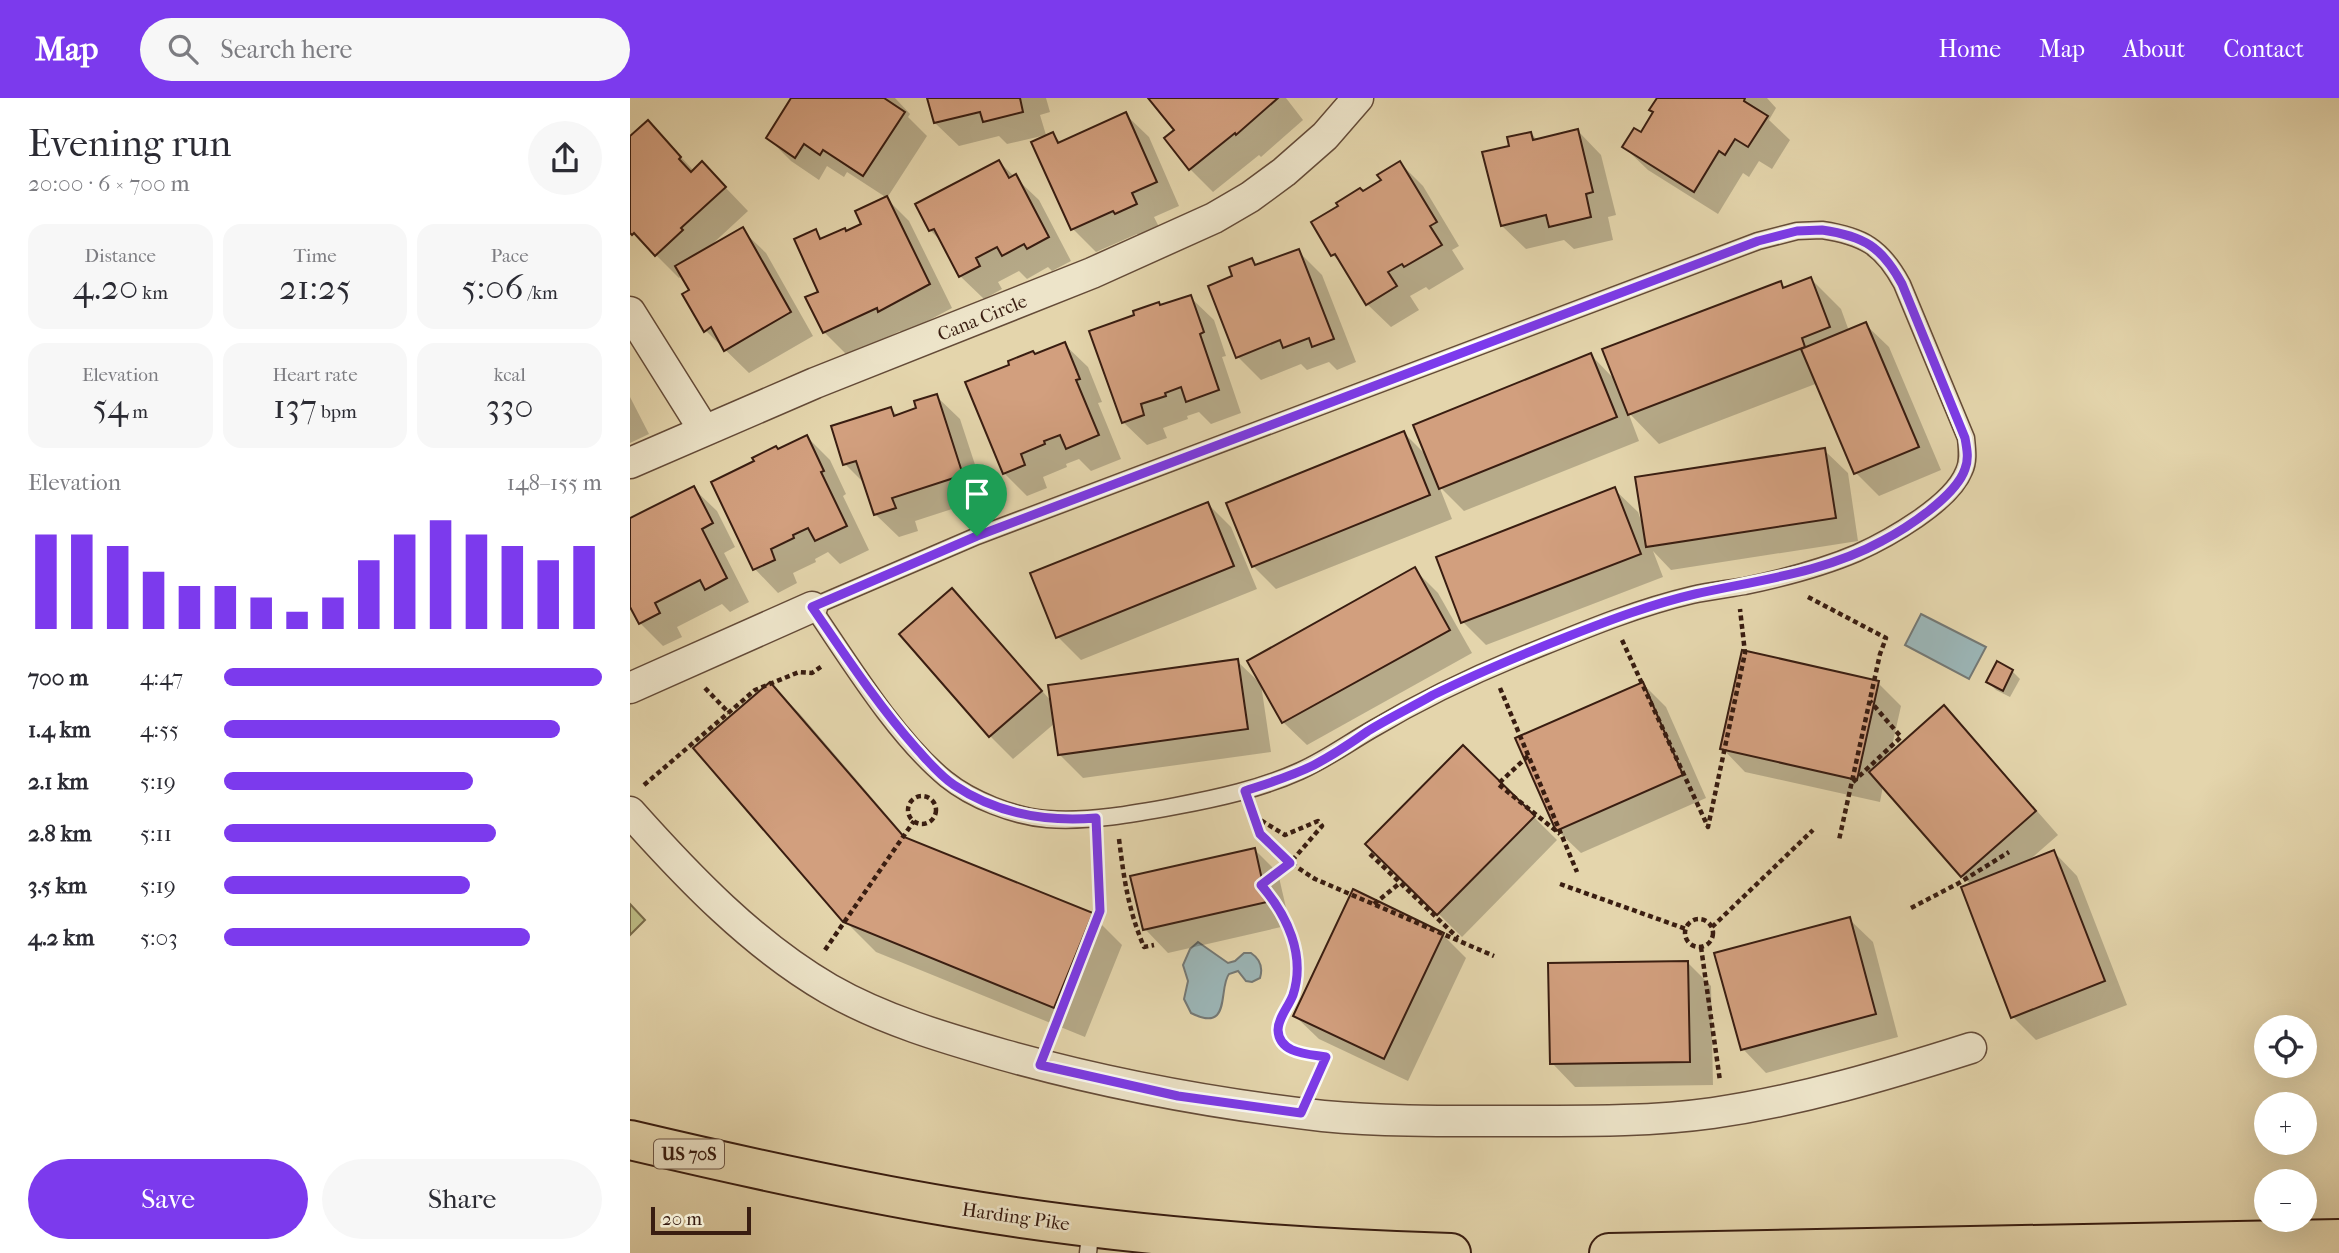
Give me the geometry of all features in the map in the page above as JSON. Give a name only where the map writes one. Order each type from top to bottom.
[{"type":"main road","name":"Harding Pike","points":[[630,1140],[852,1189],[952,1207],[1089,1240],[1265,1244],[1451,1253]]},
{"type":"main road","points":[[1609,1253],[2339,1239]]},
{"type":"street","name":"Cana Circle","points":[[630,463],[815,383],[1093,273],[1214,218],[1250,197],[1284,172],[1325,136],[1357,98]]},
{"type":"street","points":[[630,312],[704,430]]},
{"type":"street","points":[[630,688],[812,607]]},
{"type":"street","points":[[635,801],[727,911],[807,976],[832,991],[925,1031],[1040,1065],[1178,1096],[1301,1113],[1431,1121],[1650,1119],[1724,1111],[1835,1090],[1972,1048]]},
{"type":"lane","points":[[1822,230],[1850,234],[1881,254],[1893,267],[1902,284],[1958,415],[1968,453],[1966,469],[1947,495],[1882,541],[1806,571],[1737,587],[1673,600],[1613,620],[1492,668],[1434,695],[1317,763],[1245,791],[1226,797],[1116,817],[1096,818],[1045,819],[1020,814],[986,802],[955,786],[934,767],[874,697],[812,607],[977,536],[1758,241],[1797,231],[1822,230]]},
{"type":"path","points":[[1773,579],[1886,638],[1880,654],[1839,840]]},
{"type":"path","points":[[1613,620],[1708,827],[1745,653],[1737,587]]},
{"type":"path","points":[[635,801],[755,690],[799,672],[812,673],[842,651]]},
{"type":"path","points":[[1492,668],[1577,872]]},
{"type":"path","points":[[1852,784],[1902,737],[1870,700]]},
{"type":"path","points":[[1528,756],[1498,784],[1562,836]]},
{"type":"path","points":[[1245,791],[1260,834],[1290,863],[1315,879],[1494,956]]},
{"type":"path","points":[[919,796],[931,800],[935,807],[933,818],[923,824],[914,821],[908,810],[912,801],[919,796]]},
{"type":"path","points":[[1254,816],[1284,835],[1318,821],[1322,826],[1290,863],[1261,885],[1282,914],[1297,957],[1293,995],[1280,1021],[1279,1035],[1283,1043],[1295,1052],[1326,1057],[1301,1113]]},
{"type":"path","points":[[1116,817],[1126,897],[1144,947],[1154,945]]},
{"type":"path","points":[[1040,1065],[1100,911],[1096,818]]},
{"type":"path","points":[[807,976],[914,821]]},
{"type":"path","points":[[1712,928],[1813,830]]},
{"type":"path","points":[[1911,908],[1959,883],[2009,852]]},
{"type":"path","points":[[1370,855],[1462,942]]},
{"type":"path","points":[[1374,904],[1400,883]]},
{"type":"path","points":[[1560,884],[1686,929]]},
{"type":"path","points":[[1696,919],[1704,920],[1712,928],[1712,939],[1701,947],[1691,945],[1685,935],[1689,924],[1696,919]]},
{"type":"path","points":[[1701,947],[1724,1111]]},
{"type":"shaded area","points":[[630,904],[645,920],[630,935]]},
{"type":"water","points":[[1921,614],[1986,647],[1969,679],[1905,645]]},
{"type":"water","points":[[1198,942],[1228,963],[1244,953],[1251,953],[1261,967],[1260,978],[1252,982],[1246,981],[1238,971],[1229,974],[1221,1007],[1213,1018],[1191,1013],[1184,999],[1188,981],[1183,965],[1190,949]]},
{"type":"building","points":[[791,98],[884,98],[905,112],[863,176],[823,150],[820,155],[804,144],[795,158],[766,138]]},
{"type":"building","points":[[927,98],[1020,98],[1023,112],[983,122],[980,112],[934,123]]},
{"type":"building","points":[[1148,98],[1278,98],[1236,135],[1235,133],[1189,170],[1164,138],[1174,130]]},
{"type":"building","points":[[1657,98],[1745,98],[1744,101],[1768,116],[1748,147],[1735,139],[1725,155],[1719,151],[1694,192],[1622,147],[1634,128],[1641,132],[1653,112],[1649,110]]},
{"type":"building","points":[[1126,112],[1157,182],[1132,193],[1137,204],[1115,214],[1113,211],[1071,230],[1031,142],[1053,132],[1058,143]]},
{"type":"building","points":[[648,120],[691,172],[702,161],[726,187],[655,256],[634,233],[630,233],[630,136]]},
{"type":"building","points":[[1578,129],[1593,192],[1586,194],[1591,217],[1549,227],[1546,215],[1501,226],[1482,152],[1509,146],[1507,137],[1531,132],[1533,140]]},
{"type":"building","points":[[999,160],[1009,178],[1016,174],[1049,237],[1027,249],[1024,244],[1002,256],[997,247],[976,258],[980,266],[959,277],[934,229],[929,231],[915,204]]},
{"type":"building","points":[[1400,161],[1437,222],[1430,226],[1442,245],[1404,267],[1402,264],[1388,272],[1397,286],[1366,305],[1335,254],[1331,256],[1311,222],[1338,206],[1336,203],[1360,188],[1363,191],[1381,180],[1377,175]]},
{"type":"building","points":[[887,196],[930,284],[878,312],[877,308],[823,333],[805,297],[818,292],[794,239],[816,229],[820,239],[845,228],[846,231],[861,224],[855,211]]},
{"type":"building","points":[[743,227],[791,312],[724,351],[711,327],[704,332],[682,294],[689,290],[675,266]]},
{"type":"building","points":[[1299,249],[1334,339],[1312,347],[1309,338],[1283,348],[1280,340],[1236,358],[1208,286],[1232,276],[1229,267],[1252,258],[1255,265]]},
{"type":"building","points":[[1811,277],[1830,327],[1802,338],[1805,347],[1628,415],[1602,349],[1781,281],[1783,288]]},
{"type":"building","points":[[1191,295],[1204,332],[1200,334],[1219,390],[1186,402],[1181,387],[1165,393],[1166,396],[1141,404],[1144,415],[1122,423],[1089,331],[1134,315],[1133,311]]},
{"type":"building","points":[[1866,322],[1919,447],[1854,474],[1801,349]]},
{"type":"building","points":[[1065,342],[1080,379],[1076,380],[1099,435],[1066,449],[1060,435],[1044,441],[1045,444],[1021,454],[1025,465],[1003,474],[965,382],[1009,365],[1008,361],[1033,351],[1035,354]]},
{"type":"building","points":[[1591,353],[1617,417],[1439,489],[1413,425]]},
{"type":"building","points":[[937,394],[963,475],[892,498],[896,508],[874,515],[856,461],[843,465],[831,426],[891,407],[894,416],[916,408],[914,401]]},
{"type":"building","points":[[1404,431],[1430,495],[1252,567],[1226,503]]},
{"type":"building","points":[[807,435],[847,526],[815,541],[808,528],[793,535],[794,538],[771,549],[775,560],[753,570],[711,482],[754,461],[752,458],[776,446],[778,449]]},
{"type":"building","points":[[1825,448],[1836,518],[1646,547],[1635,477]]},
{"type":"building","points":[[694,486],[713,523],[702,529],[727,578],[705,590],[700,580],[655,603],[660,613],[639,624],[630,607],[630,518]]},
{"type":"building","points":[[1615,487],[1641,554],[1461,623],[1436,557]]},
{"type":"building","points":[[1208,502],[1234,566],[1056,638],[1030,573]]},
{"type":"building","points":[[1415,567],[1450,630],[1282,723],[1247,661]]},
{"type":"building","points":[[952,588],[1042,691],[989,737],[899,634]]},
{"type":"building","points":[[1742,650],[1879,681],[1857,780],[1720,749]]},
{"type":"building","points":[[1238,659],[1248,729],[1058,755],[1048,685]]},
{"type":"building","points":[[1997,661],[2013,670],[2003,691],[1986,682]]},
{"type":"building","points":[[770,682],[904,837],[1093,913],[1054,1008],[843,922],[693,748]]},
{"type":"building","points":[[1643,682],[1683,775],[1556,831],[1515,738]]},
{"type":"building","points":[[1944,705],[2036,811],[1961,877],[1869,772]]},
{"type":"building","points":[[1463,745],[1535,816],[1437,915],[1365,844]]},
{"type":"building","points":[[1255,848],[1267,902],[1143,930],[1130,876]]},
{"type":"building","points":[[2054,850],[2105,981],[2011,1018],[1961,887]]},
{"type":"building","points":[[1353,889],[1444,933],[1384,1059],[1293,1016]]},
{"type":"building","points":[[1850,917],[1876,1014],[1741,1050],[1714,953]]},
{"type":"building","points":[[1688,961],[1690,1062],[1550,1064],[1548,963]]},
{"type":"route","points":[[1822,230],[1850,234],[1881,254],[1893,267],[1958,415],[1968,453],[1966,469],[1947,495],[1910,524],[1882,541],[1806,571],[1651,606],[1568,637],[1434,695],[1295,774],[1245,791],[1260,834],[1290,863],[1261,885],[1282,914],[1297,957],[1293,995],[1280,1021],[1279,1035],[1283,1043],[1295,1052],[1326,1057],[1301,1113],[1178,1096],[1040,1065],[1100,911],[1096,818],[1045,819],[1020,814],[986,802],[955,786],[934,767],[874,697],[812,607],[977,536],[1758,241],[1797,231],[1822,230]]}]
